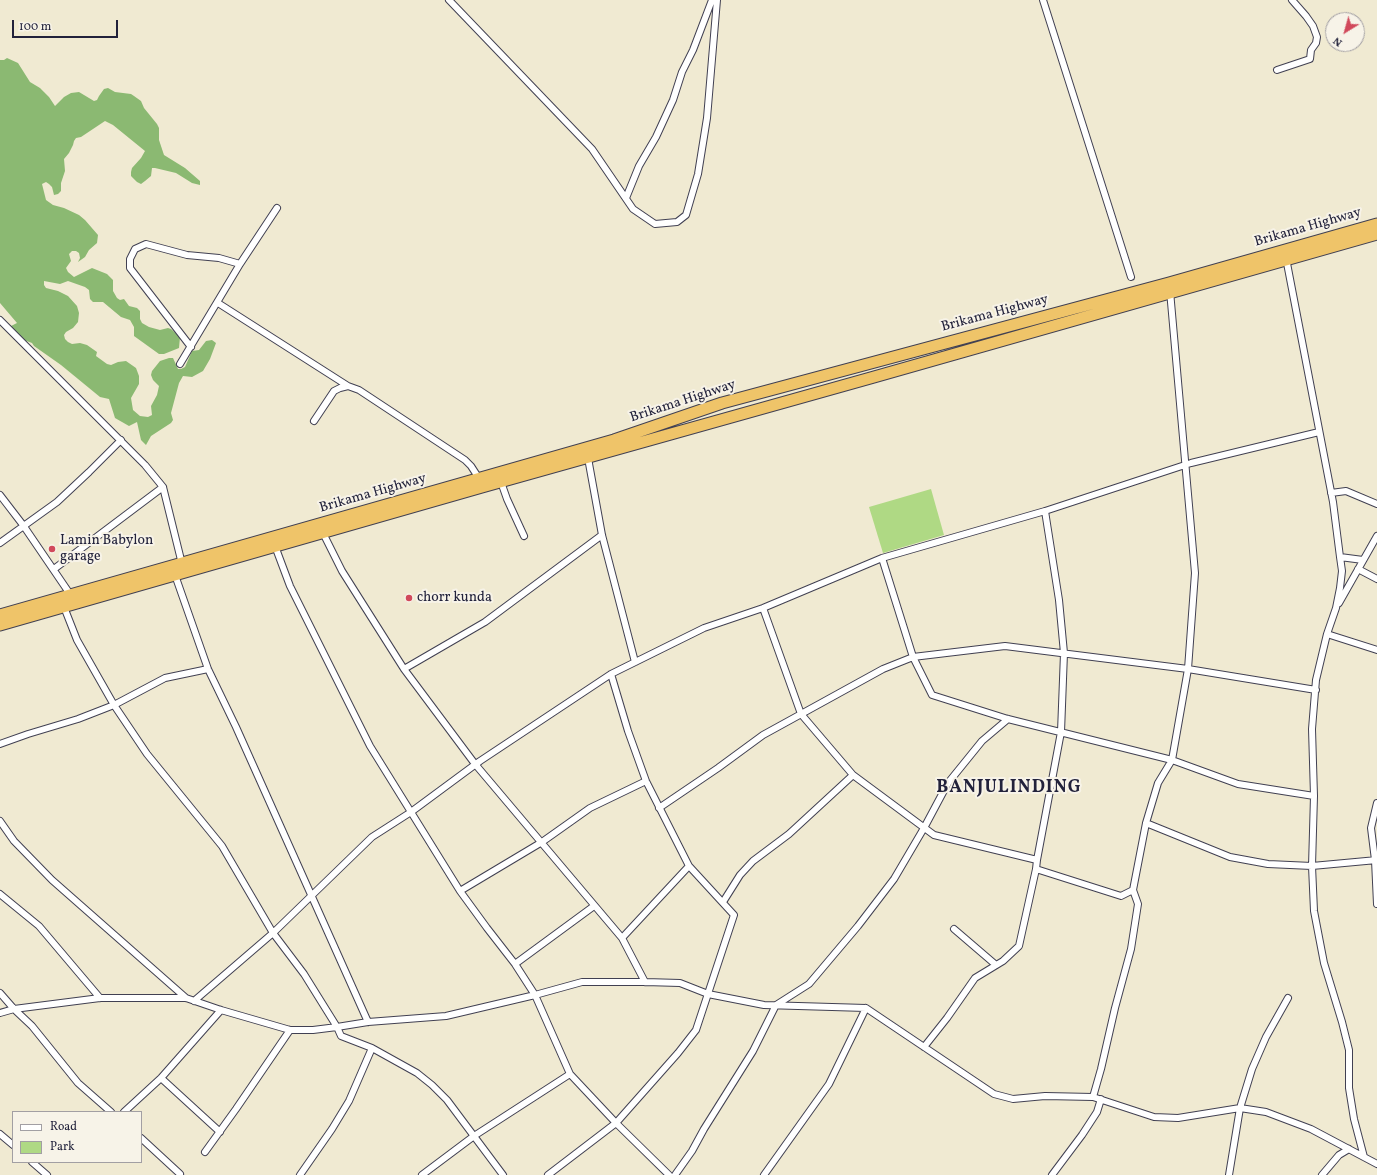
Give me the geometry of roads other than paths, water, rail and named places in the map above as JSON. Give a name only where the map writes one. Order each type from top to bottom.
[{"type":"highway","name":"Brikama Highway","points":[[0,615],[73,599],[182,564],[481,483],[501,482],[588,458],[1285,255],[1377,224]]},
{"type":"highway","name":"Brikama Highway","points":[[1285,255],[1377,234]]},
{"type":"highway","name":"Brikama Highway","points":[[102,590],[175,575],[323,533],[614,440],[722,403],[1169,288]]},
{"type":"highway","name":"Brikama Highway","points":[[0,625],[64,607],[73,599]]},
{"type":"street","points":[[449,0],[592,149],[632,209],[656,224],[677,222],[686,215],[698,174],[707,118],[717,0]]},
{"type":"street","points":[[626,198],[639,166],[656,137],[673,100],[682,72],[712,0]]},
{"type":"street","points":[[1043,0],[1131,278]]},
{"type":"street","points":[[1277,70],[1310,59],[1310,50],[1316,43],[1313,26],[1292,0]]},
{"type":"street","points":[[180,364],[218,303],[240,264],[277,208]]},
{"type":"street","points":[[191,347],[130,268],[130,259],[135,249],[146,244],[187,255],[219,258],[240,264]]},
{"type":"street","points":[[1285,255],[1331,492],[1342,571],[1336,608],[1327,634],[1316,680],[1312,729],[1314,796],[1312,866],[1314,910],[1324,963],[1349,1050],[1349,1088],[1354,1119],[1364,1157]]},
{"type":"street","points":[[1093,1097],[1131,949],[1138,904],[1133,890],[1146,823],[1158,783],[1172,760],[1188,669],[1195,573],[1169,288]]},
{"type":"street","points":[[218,303],[348,386],[359,390],[465,460],[471,466],[481,483]]},
{"type":"street","points":[[0,320],[146,465],[163,487],[182,564]]},
{"type":"street","points":[[314,421],[334,391],[348,386]]},
{"type":"street","points":[[194,1001],[273,933],[372,838],[411,812],[475,764],[610,674],[704,628],[764,608],[882,558],[1045,511],[1186,465],[1319,432]]},
{"type":"street","points":[[0,543],[57,502],[121,440]]},
{"type":"street","points":[[588,458],[602,535],[635,662]]},
{"type":"street","points":[[501,482],[524,536]]},
{"type":"street","points":[[54,569],[163,487]]},
{"type":"street","points":[[1331,492],[1346,491],[1377,504]]},
{"type":"street","points":[[0,495],[54,569],[73,599]]},
{"type":"street","points":[[924,1047],[947,1018],[975,978],[1003,961],[1019,946],[1036,870],[1061,732],[1064,654],[1059,600],[1045,511]]},
{"type":"street","points":[[323,533],[342,571],[404,669],[475,764],[622,938],[645,982]]},
{"type":"street","points":[[404,669],[484,622],[602,535]]},
{"type":"street","points":[[1336,608],[1377,536]]},
{"type":"street","points":[[275,546],[290,586],[370,746],[460,891],[515,964],[535,995],[570,1074],[616,1124],[669,1175]]},
{"type":"street","points":[[1340,557],[1363,560]]},
{"type":"street","points":[[882,558],[913,658],[932,695],[1008,720],[1172,760],[1238,784],[1314,796]]},
{"type":"street","points":[[1358,569],[1377,579]]},
{"type":"street","points":[[175,575],[208,669],[236,727],[368,1022]]},
{"type":"street","points":[[64,607],[77,640],[114,705],[147,754],[222,846],[273,933],[304,974],[341,1036],[372,1048],[418,1073],[432,1085],[447,1100],[503,1175]]},
{"type":"street","points":[[764,608],[801,714],[853,775],[934,835],[1037,860]]},
{"type":"street","points":[[1327,634],[1377,650]]},
{"type":"street","points":[[659,808],[718,768],[762,735],[883,669],[913,658],[1005,646],[1188,669],[1316,690]]},
{"type":"street","points":[[0,744],[78,719],[114,705],[164,678],[208,669]]},
{"type":"street","points":[[548,1175],[616,1124],[696,1030],[734,915],[689,866],[659,808],[646,780],[628,731],[610,674]]},
{"type":"street","points":[[675,1175],[692,1151],[704,1129],[753,1051],[776,1005],[809,984],[858,926],[894,878],[924,828],[948,783],[982,741],[1008,720]]},
{"type":"street","points":[[723,902],[740,875],[753,861],[789,834],[853,775]]},
{"type":"street","points":[[460,891],[542,842],[590,808],[646,780]]},
{"type":"street","points":[[1377,802],[1371,828],[1376,860],[1377,904]]},
{"type":"street","points":[[0,821],[14,840],[52,880],[186,998]]},
{"type":"street","points":[[1146,823],[1230,858],[1268,864],[1312,866],[1376,860]]},
{"type":"street","points":[[622,938],[689,866]]},
{"type":"street","points":[[1036,870],[1121,896],[1133,890]]},
{"type":"street","points":[[0,894],[38,926],[100,998]]},
{"type":"street","points":[[515,964],[594,906]]},
{"type":"street","points":[[954,928],[996,965]]},
{"type":"street","points":[[0,1013],[14,1009],[100,998],[186,998],[290,1030],[313,1030],[368,1022],[446,1016],[535,995],[582,982],[680,983],[708,994],[764,1005],[866,1008],[994,1094],[1000,1096],[1013,1099],[1045,1096],[1093,1097],[1154,1117],[1166,1118],[1178,1118],[1240,1108],[1266,1112],[1311,1129],[1377,1164]]},
{"type":"street","points":[[0,993],[32,1026],[78,1083],[110,1111]]},
{"type":"street","points":[[1229,1175],[1240,1108],[1252,1069],[1266,1037],[1288,998]]},
{"type":"street","points":[[764,1175],[830,1084],[866,1008]]},
{"type":"street","points":[[125,1111],[161,1078],[221,1010]]},
{"type":"street","points":[[205,1152],[290,1030]]},
{"type":"street","points":[[300,1175],[332,1129],[348,1101],[372,1048]]},
{"type":"street","points":[[422,1175],[474,1136],[570,1074]]},
{"type":"street","points":[[161,1078],[220,1132]]},
{"type":"street","points":[[1052,1175],[1097,1112],[1101,1099]]},
{"type":"street","points":[[0,1134],[12,1144]]},
{"type":"street","points":[[142,1139],[180,1175]]},
{"type":"street","points":[[1322,1175],[1339,1155],[1349,1149]]},
{"type":"street","points":[[33,1163],[47,1175]]},
{"type":"place","name":"Lamin Babylon garage","points":[[52,549]]},
{"type":"place","name":"chorr kunda","points":[[409,598]]},
{"type":"district","name":"BANJULINDING","points":[[1009,789]]}]
